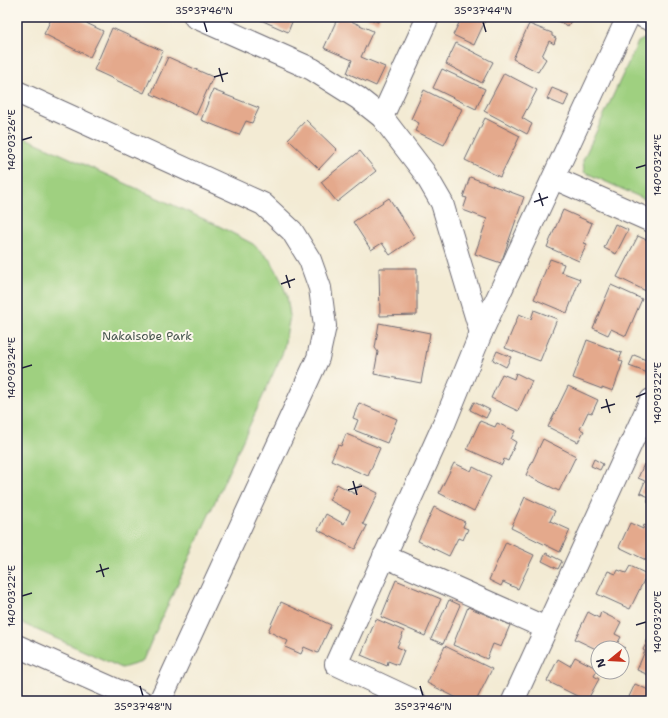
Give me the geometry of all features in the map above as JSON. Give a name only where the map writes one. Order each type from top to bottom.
[{"type":"street","points":[[195,17],[228,24],[312,69],[358,98],[382,116],[424,172],[442,203],[481,333]]},
{"type":"street","points":[[382,116],[428,17]]},
{"type":"street","points":[[415,701],[336,664],[444,424],[481,333],[628,17]]},
{"type":"street","points":[[644,17],[651,20]]},
{"type":"street","points":[[17,92],[263,204],[292,231],[310,260],[320,288],[325,326],[318,358],[160,701]]},
{"type":"street","points":[[554,178],[651,221]]},
{"type":"street","points":[[513,701],[651,400]]},
{"type":"street","points":[[384,556],[546,628]]},
{"type":"street","points":[[17,646],[141,701]]},
{"type":"green space","points":[[650,36],[651,202],[584,172],[583,160],[638,42]]},
{"type":"green space","name":"Nakaisobe Park","points":[[17,134],[217,225],[253,244],[271,261],[280,277],[287,296],[290,316],[283,352],[142,662],[122,668],[17,621]]},
{"type":"building","points":[[52,17],[78,17],[78,19],[103,31],[90,57],[44,34]]},
{"type":"building","points":[[254,17],[294,17],[288,32]]},
{"type":"building","points":[[338,17],[342,17],[373,31],[361,57],[385,67],[376,86],[347,73],[352,60],[324,48]]},
{"type":"building","points":[[365,17],[380,17],[378,22]]},
{"type":"building","points":[[462,17],[487,17],[474,45],[453,35]]},
{"type":"building","points":[[549,17],[573,17],[568,26]]},
{"type":"building","points":[[529,24],[552,33],[552,36],[556,38],[554,44],[549,41],[542,56],[546,59],[538,72],[513,59]]},
{"type":"building","points":[[112,28],[163,51],[144,93],[94,70]]},
{"type":"building","points":[[456,43],[493,62],[482,83],[446,64]]},
{"type":"building","points":[[168,57],[213,77],[196,115],[151,94]]},
{"type":"building","points":[[442,69],[485,89],[476,109],[433,88]]},
{"type":"building","points":[[504,73],[537,90],[522,118],[532,124],[527,134],[484,111]]},
{"type":"building","points":[[552,88],[569,95],[564,106],[547,99]]},
{"type":"building","points":[[213,90],[259,108],[252,123],[246,121],[239,135],[201,120]]},
{"type":"building","points":[[424,90],[462,109],[444,145],[415,131],[419,123],[411,119]]},
{"type":"building","points":[[485,118],[520,136],[500,177],[465,160]]},
{"type":"building","points":[[306,120],[337,150],[319,169],[288,139]]},
{"type":"building","points":[[360,151],[376,171],[337,202],[321,182]]},
{"type":"building","points":[[470,177],[524,197],[501,263],[475,254],[487,219],[463,210],[467,198],[463,197]]},
{"type":"building","points":[[389,198],[415,238],[390,255],[382,243],[371,250],[353,222]]},
{"type":"building","points":[[563,210],[592,223],[584,243],[587,244],[579,261],[547,247]]},
{"type":"building","points":[[615,224],[628,230],[616,254],[604,248]]},
{"type":"building","points":[[638,236],[651,242],[651,281],[646,291],[617,277]]},
{"type":"building","points":[[550,259],[564,264],[561,272],[580,279],[567,313],[534,299]]},
{"type":"building","points":[[379,268],[417,268],[417,315],[380,316]]},
{"type":"building","points":[[611,285],[642,299],[626,336],[611,329],[608,335],[593,328]]},
{"type":"building","points":[[534,310],[557,319],[540,361],[505,348],[519,314],[531,319]]},
{"type":"building","points":[[379,323],[430,333],[421,383],[374,374],[378,352],[375,348]]},
{"type":"building","points":[[587,340],[622,353],[619,360],[623,362],[613,391],[602,387],[602,389],[573,378]]},
{"type":"building","points":[[497,351],[511,357],[506,367],[493,360]]},
{"type":"building","points":[[634,355],[651,362],[648,373],[629,366]]},
{"type":"building","points":[[516,373],[532,381],[518,411],[491,398],[502,374],[514,379]]},
{"type":"building","points":[[568,386],[598,400],[592,413],[588,412],[580,429],[584,431],[578,442],[548,427]]},
{"type":"building","points":[[474,402],[490,410],[486,418],[470,410]]},
{"type":"building","points":[[359,403],[397,419],[387,443],[354,430],[358,420],[353,418]]},
{"type":"building","points":[[480,421],[495,427],[497,423],[515,431],[511,439],[516,442],[508,461],[504,459],[502,465],[467,449]]},
{"type":"building","points":[[346,434],[380,448],[368,476],[331,460],[338,445],[341,446]]},
{"type":"building","points":[[543,439],[576,456],[559,491],[526,475]]},
{"type":"building","points":[[594,459],[603,464],[600,470],[591,466]]},
{"type":"building","points":[[454,463],[471,471],[473,467],[491,476],[474,511],[439,493]]},
{"type":"building","points":[[644,464],[651,467],[651,504],[647,502],[649,497],[640,493],[645,481],[638,478]]},
{"type":"building","points":[[337,484],[355,494],[360,484],[378,493],[363,524],[367,526],[355,549],[318,530],[326,514],[344,524],[350,511],[329,500]]},
{"type":"building","points":[[525,497],[555,511],[550,521],[570,530],[560,552],[511,528]]},
{"type":"building","points":[[434,507],[465,522],[463,527],[468,529],[463,540],[458,538],[449,556],[418,541]]},
{"type":"building","points":[[630,523],[643,529],[644,525],[651,528],[650,562],[619,547]]},
{"type":"building","points":[[506,542],[534,555],[518,589],[503,582],[501,586],[489,580]]},
{"type":"building","points":[[546,553],[562,561],[558,569],[542,561]]},
{"type":"building","points":[[630,566],[647,574],[630,609],[597,594],[608,571],[616,574],[618,570],[626,573]]},
{"type":"building","points":[[396,580],[441,599],[425,636],[381,617]]},
{"type":"building","points":[[449,600],[460,605],[443,644],[431,639]]},
{"type":"building","points":[[281,602],[331,625],[318,653],[304,647],[301,654],[285,647],[288,641],[268,631]]},
{"type":"building","points":[[468,607],[510,625],[501,647],[493,644],[487,659],[453,645]]},
{"type":"building","points":[[588,612],[599,618],[601,612],[621,622],[615,634],[621,637],[619,640],[590,640],[590,646],[575,639]]},
{"type":"building","points":[[376,619],[404,631],[397,647],[404,650],[398,665],[388,661],[387,666],[361,655]]},
{"type":"building","points":[[651,634],[651,676],[637,670]]},
{"type":"building","points":[[445,646],[492,669],[476,701],[463,701],[427,683]]},
{"type":"building","points":[[575,657],[590,665],[590,680],[598,680],[587,701],[547,681],[558,659],[570,666]]},
{"type":"building","points":[[635,684],[651,691],[651,701],[627,701]]}]
